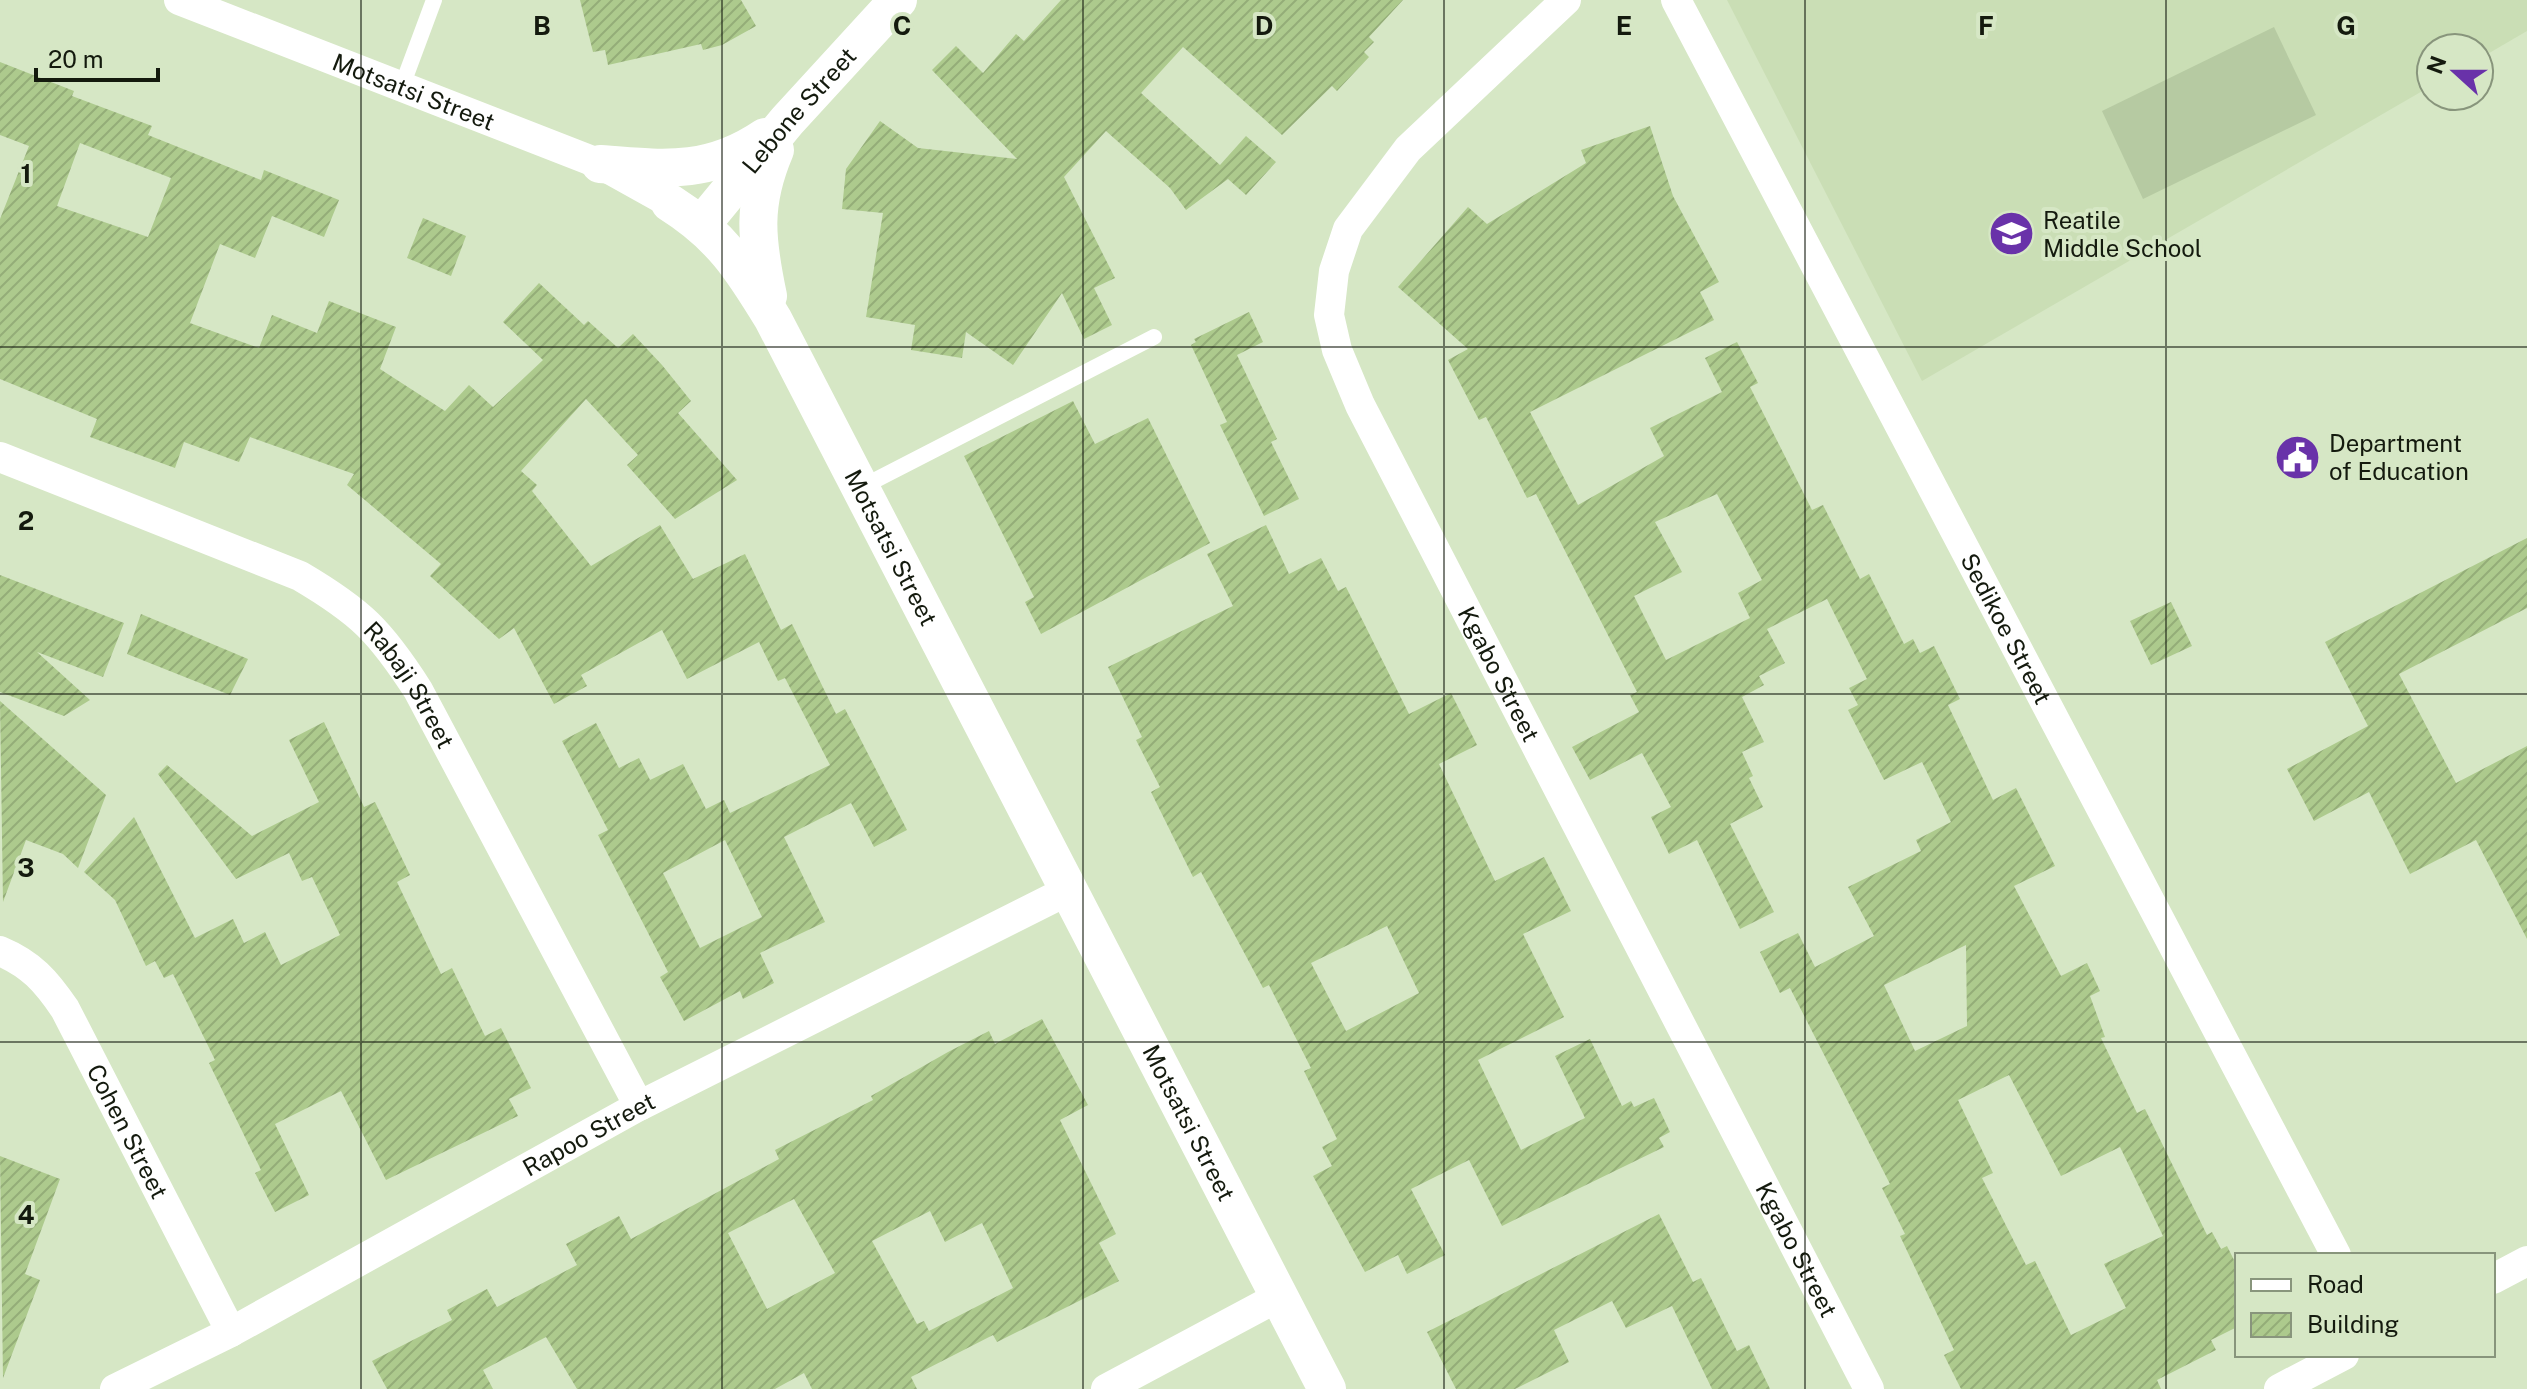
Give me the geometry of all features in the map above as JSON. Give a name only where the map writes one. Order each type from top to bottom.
[{"type":"street","name":"Motsatsi Street","points":[[179,0],[600,164],[703,223],[726,247],[773,319],[1327,1389]]},
{"type":"street","name":"Lebone Street","points":[[703,223],[787,121],[898,0]]},
{"type":"street","name":"Kgabo Street","points":[[1566,0],[1399,160],[1348,229],[1334,271],[1329,315],[1337,350],[1360,405],[1869,1389]]},
{"type":"street","name":"Sedikoe Street","points":[[1676,0],[2335,1253]]},
{"type":"street","points":[[600,164],[704,167],[742,152],[787,121]]},
{"type":"street","points":[[773,319],[756,218],[763,179],[787,121]]},
{"type":"street","name":"Rabaji Street","points":[[0,457],[300,576],[345,603],[385,638],[418,690],[639,1106]]},
{"type":"street","name":"Rapoo Street","points":[[115,1389],[231,1332],[639,1106],[1069,890]]},
{"type":"street","name":"Cohen Street","points":[[0,951],[26,962],[46,981],[65,1009],[231,1332]]},
{"type":"street","points":[[2495,1278],[2527,1261]]},
{"type":"street","points":[[1106,1389],[1280,1296]]},
{"type":"street","points":[[2279,1389],[2340,1357]]},
{"type":"lane","points":[[402,86],[434,0]]},
{"type":"lane","points":[[859,488],[1154,337]]},
{"type":"shaded area","name":"Reatile Middle School","points":[[1727,0],[2527,0],[2527,31],[2495,50],[2495,32],[2415,32],[2415,95],[1922,381]]},
{"type":"shaded area","points":[[2274,27],[2316,115],[2143,199],[2102,111]]},
{"type":"building","points":[[580,0],[741,0],[756,26],[722,45],[703,50],[701,44],[608,65],[605,50],[593,52]]},
{"type":"building","points":[[1061,0],[1403,0],[1369,37],[1374,42],[1364,52],[1369,57],[1337,91],[1332,86],[1282,135],[1183,47],[1141,93],[1220,165],[1246,136],[1276,162],[1246,195],[1228,179],[1186,210],[1170,188],[1106,131],[1064,177],[1115,278],[1094,288],[1112,325],[1084,339],[1062,293],[1013,365],[966,332],[962,358],[911,350],[915,325],[866,317],[883,213],[842,209],[846,169],[880,121],[918,148],[1017,159],[932,70],[956,46],[983,73],[1016,34],[1024,41]]},
{"type":"building","points":[[0,62],[74,91],[72,96],[152,126],[148,135],[261,180],[264,170],[339,200],[324,237],[272,216],[255,258],[220,244],[190,323],[259,348],[272,315],[317,333],[329,301],[396,327],[380,369],[445,411],[469,385],[493,407],[543,360],[503,322],[539,283],[584,325],[588,321],[618,348],[633,334],[662,365],[691,401],[678,413],[737,480],[675,519],[627,465],[638,455],[586,399],[521,471],[537,485],[532,491],[591,566],[660,525],[693,579],[745,554],[781,630],[792,624],[836,714],[845,709],[907,830],[874,847],[851,803],[784,837],[825,922],[760,953],[774,983],[743,999],[740,991],[684,1021],[660,977],[668,972],[598,835],[608,830],[562,741],[596,723],[619,768],[639,758],[650,780],[683,764],[706,809],[724,800],[730,813],[830,765],[785,678],[778,681],[759,642],[687,679],[662,630],[581,675],[587,686],[554,704],[514,628],[499,639],[430,576],[441,564],[347,485],[354,474],[250,437],[239,462],[184,442],[175,468],[90,437],[97,419],[0,379],[0,219],[29,146],[0,135]],"holes":[[[80,143],[171,178],[148,237],[57,206]],[[725,840],[762,917],[700,948],[663,873]]]},
{"type":"building","points":[[1650,126],[1673,196],[1719,282],[1700,292],[1714,320],[1530,412],[1578,505],[1664,456],[1650,428],[1722,392],[1705,358],[1737,342],[1758,383],[1750,387],[1812,510],[1823,505],[1860,579],[1869,574],[1904,644],[1913,639],[1920,653],[1934,646],[1960,699],[1948,705],[1993,800],[2016,788],[2055,866],[2014,886],[2061,976],[2087,963],[2100,991],[2090,996],[2105,1037],[2101,1038],[2137,1113],[2145,1109],[2207,1235],[2212,1232],[2221,1249],[2227,1246],[2235,1262],[2235,1328],[2211,1340],[2216,1350],[2157,1380],[2161,1389],[1961,1389],[1944,1355],[1954,1350],[1900,1236],[1905,1234],[1882,1188],[1890,1184],[1790,988],[1780,993],[1760,952],[1798,933],[1815,967],[1874,936],[1848,887],[1921,851],[1916,840],[1951,822],[1922,762],[1884,780],[1848,710],[1858,705],[1849,688],[1867,679],[1827,599],[1767,629],[1785,663],[1759,676],[1764,685],[1742,697],[1764,742],[1742,752],[1753,776],[1749,778],[1763,807],[1730,824],[1774,912],[1740,929],[1697,840],[1669,854],[1651,817],[1671,807],[1642,753],[1590,780],[1572,747],[1639,712],[1630,695],[1637,692],[1536,494],[1527,498],[1486,417],[1479,420],[1448,360],[1468,349],[1398,287],[1468,207],[1487,224],[1586,163],[1581,150]],"holes":[[[1717,494],[1762,580],[1738,593],[1750,618],[1666,660],[1634,596],[1682,572],[1655,522]],[[1966,945],[1967,1026],[1915,1051],[1884,985]],[[2009,1075],[2061,1176],[2120,1147],[2163,1236],[2104,1264],[2126,1308],[2071,1335],[2035,1261],[2026,1265],[1982,1178],[1993,1173],[1958,1100]]]},
{"type":"building","points":[[423,218],[466,236],[451,276],[407,258]]},
{"type":"building","points":[[1249,312],[1263,342],[1237,355],[1277,439],[1271,442],[1299,499],[1264,516],[1220,425],[1227,422],[1191,345],[1196,342],[1194,339]]},
{"type":"building","points":[[1073,401],[1095,444],[1148,418],[1210,543],[1041,634],[1025,602],[1034,597],[964,456]]},
{"type":"building","points":[[1266,525],[1289,574],[1321,558],[1338,591],[1346,587],[1409,714],[1451,693],[1477,745],[1439,764],[1495,881],[1544,857],[1571,911],[1523,934],[1564,1017],[1478,1060],[1521,1150],[1585,1118],[1555,1056],[1590,1039],[1622,1106],[1631,1101],[1634,1107],[1654,1098],[1670,1132],[1659,1138],[1664,1147],[1502,1226],[1469,1160],[1411,1189],[1445,1255],[1407,1274],[1398,1255],[1365,1272],[1313,1176],[1332,1166],[1322,1147],[1337,1139],[1304,1071],[1311,1068],[1269,985],[1263,988],[1201,872],[1193,877],[1151,792],[1160,787],[1136,740],[1142,737],[1108,667],[1233,606],[1207,554]],"holes":[[[1387,926],[1419,993],[1346,1031],[1311,963]]]},
{"type":"building","points":[[2527,538],[2527,608],[2399,674],[2456,783],[2527,746],[2527,939],[2476,840],[2410,874],[2369,792],[2314,821],[2287,769],[2368,726],[2325,642]]},
{"type":"building","points":[[0,575],[124,623],[103,677],[37,652],[90,700],[64,716],[0,692]]},
{"type":"building","points":[[2171,602],[2192,646],[2151,665],[2130,621]]},
{"type":"building","points":[[141,614],[248,659],[230,695],[127,654]]},
{"type":"building","points":[[0,701],[106,795],[78,868],[63,854],[26,840],[3,902]]},
{"type":"building","points":[[324,722],[364,807],[375,802],[410,875],[397,882],[441,974],[452,968],[485,1036],[501,1028],[531,1088],[509,1099],[518,1116],[386,1180],[341,1091],[275,1124],[309,1195],[275,1212],[255,1173],[261,1170],[209,1063],[215,1060],[173,974],[164,978],[155,961],[146,966],[115,900],[84,872],[134,817],[195,938],[233,919],[244,943],[265,932],[281,965],[340,935],[312,877],[302,881],[289,853],[236,879],[158,774],[167,765],[252,836],[319,802],[289,740]]},
{"type":"building","points":[[1042,1019],[1088,1105],[1060,1120],[1116,1234],[1099,1243],[1119,1281],[997,1342],[993,1335],[911,1377],[917,1389],[812,1389],[804,1373],[775,1389],[577,1389],[546,1337],[483,1370],[493,1389],[387,1389],[372,1361],[452,1320],[447,1310],[487,1289],[497,1307],[577,1265],[566,1244],[619,1216],[631,1239],[779,1159],[775,1150],[873,1100],[871,1096],[948,1052],[989,1031],[995,1044]],"holes":[[[794,1199],[835,1273],[767,1309],[728,1233]],[[930,1211],[945,1242],[982,1223],[1013,1288],[929,1331],[924,1321],[917,1324],[872,1241]]]},
{"type":"building","points":[[0,1156],[60,1179],[25,1274],[40,1280],[3,1378]]},
{"type":"building","points":[[1659,1214],[1693,1282],[1701,1278],[1737,1351],[1749,1345],[1770,1389],[1712,1389],[1672,1306],[1626,1328],[1612,1301],[1554,1330],[1569,1362],[1515,1389],[1456,1389],[1427,1332]]},
{"type":"place","name":"Reatile Middle School","points":[[2012,234]]},
{"type":"place","name":"Department of Education","points":[[2298,457]]}]
